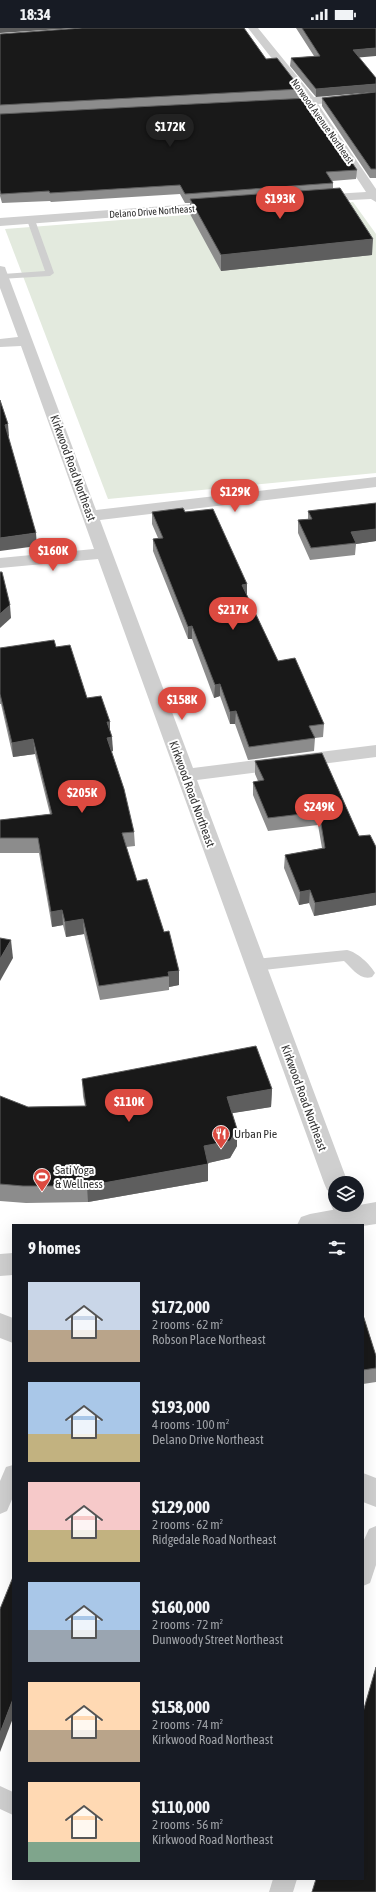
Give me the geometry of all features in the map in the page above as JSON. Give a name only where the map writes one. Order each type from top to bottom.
[{"type":"street","name":"Norwood Avenue Northeast","points":[[253,28],[312,102],[375,196]]},
{"type":"street","points":[[275,104],[376,96]]},
{"type":"street","points":[[308,200],[375,196]]},
{"type":"street","name":"Delano Drive Northeast","points":[[0,222],[228,206]]},
{"type":"street","name":"Kirkwood Road Northeast","points":[[1,274],[333,1176]]},
{"type":"street","points":[[0,343],[26,341]]},
{"type":"street","points":[[90,516],[376,482]]},
{"type":"street","points":[[0,563],[104,553]]},
{"type":"street","points":[[185,775],[376,751]]},
{"type":"street","points":[[313,1224],[346,1212],[376,1213]]},
{"type":"street","points":[[0,1265],[12,1264]]},
{"type":"street","points":[[0,1325],[12,1331]]},
{"type":"street","points":[[364,1487],[376,1493]]},
{"type":"lane","points":[[1,274],[50,273],[31,220]]},
{"type":"lane","points":[[255,965],[347,955],[367,973]]},
{"type":"lane","points":[[0,1504],[12,1476]]},
{"type":"lane","points":[[364,1572],[369,1552],[376,1536]]},
{"type":"lane","points":[[0,1797],[12,1803]]},
{"type":"lane","points":[[282,1892],[285,1880]]},
{"type":"shaded area","points":[[353,202],[376,234],[376,473],[108,499],[5,229]]},
{"type":"building","points":[[82,28],[244,28],[266,59],[277,58],[301,89],[0,105],[0,34]]},
{"type":"building","points":[[302,28],[376,28],[376,48],[353,50],[376,78],[376,84],[316,89],[291,58],[320,56]]},
{"type":"building","points":[[376,92],[376,169],[371,169],[322,98]]},
{"type":"building","points":[[309,98],[357,170],[326,172],[333,183],[185,194],[180,185],[50,193],[49,191],[1,194],[0,114]]},
{"type":"building","points":[[340,188],[373,239],[221,255],[190,199]]},
{"type":"building","points":[[0,400],[8,424],[5,425],[36,533],[0,538]]},
{"type":"building","points":[[376,503],[376,529],[351,532],[356,543],[311,548],[298,520],[312,519],[308,511]]},
{"type":"building","points":[[183,508],[185,512],[213,509],[247,584],[242,585],[278,661],[295,658],[324,724],[309,726],[315,738],[249,747],[236,711],[230,712],[220,684],[215,685],[192,626],[188,627],[153,539],[163,538],[152,512]]},
{"type":"building","points":[[0,572],[2,572],[10,605],[0,614]]},
{"type":"building","points":[[54,640],[56,647],[70,645],[87,698],[101,696],[110,722],[107,722],[112,737],[107,738],[124,789],[134,832],[122,833],[137,881],[147,879],[164,932],[169,931],[179,971],[168,972],[169,976],[99,986],[83,919],[65,922],[62,910],[51,912],[38,838],[0,838],[0,820],[52,814],[33,739],[12,743],[0,694],[0,648]]},
{"type":"building","points":[[322,753],[359,836],[370,835],[376,847],[376,893],[315,903],[310,890],[300,892],[285,855],[325,848],[319,812],[268,818],[253,782],[264,780],[255,761]]},
{"type":"building","points":[[0,938],[11,940],[0,959]]},
{"type":"building","points":[[256,1046],[272,1089],[227,1097],[237,1129],[230,1141],[204,1146],[208,1164],[87,1186],[23,1186],[0,1184],[0,1096],[28,1107],[86,1106],[82,1079]]},
{"type":"building","points":[[364,1318],[376,1356],[376,1368],[364,1370]]},
{"type":"building","points":[[12,1579],[12,1702],[0,1733],[0,1609]]},
{"type":"building","points":[[376,1667],[376,1892],[312,1892],[316,1880],[364,1880],[364,1709]]},
{"type":"place","name":"Urban Pie","points":[[221,1149]]},
{"type":"place","name":"Sati Yoga & Wellness","points":[[42,1192]]}]
